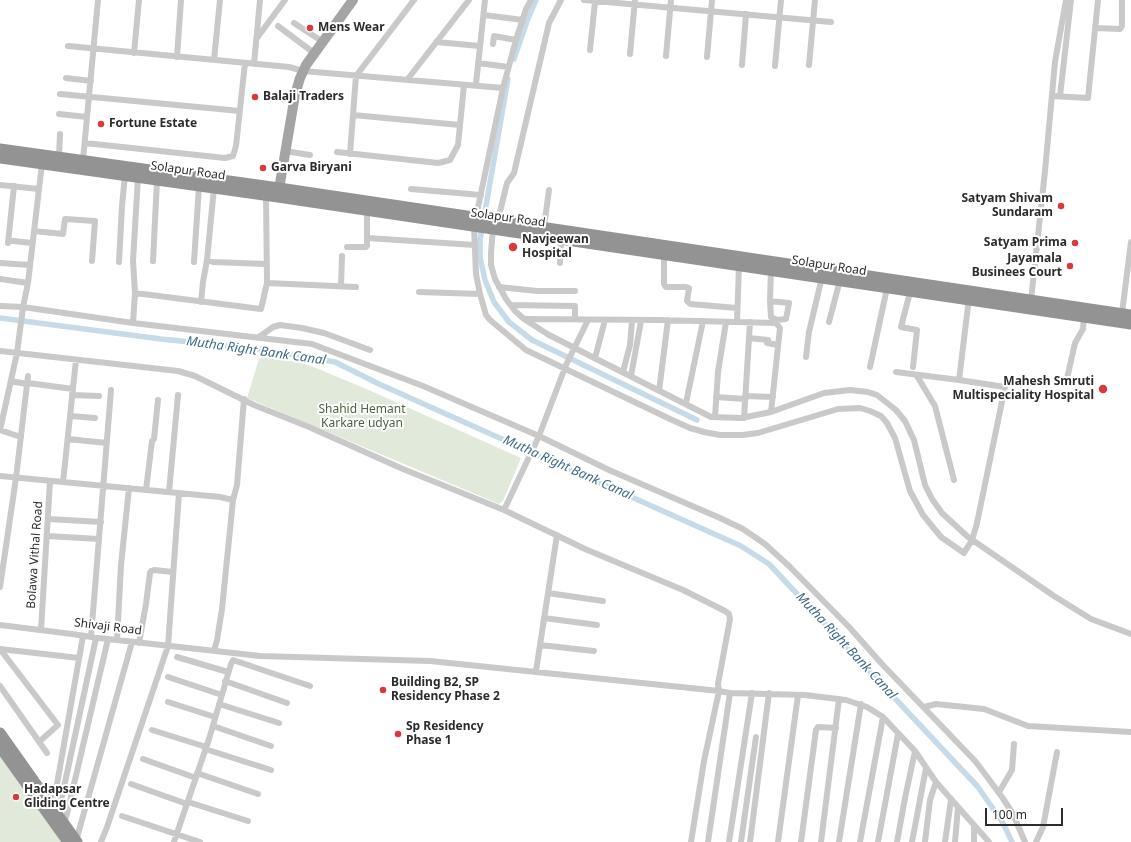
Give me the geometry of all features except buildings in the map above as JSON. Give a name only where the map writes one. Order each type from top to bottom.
[{"type":"highway","name":"Solapur Road","points":[[0,149],[83,160],[476,222]]},
{"type":"highway","name":"Solapur Road","points":[[0,158],[266,195],[279,192],[367,210],[494,224],[544,227],[970,295],[1131,324]]},
{"type":"highway","name":"Solapur Road","points":[[494,224],[561,239],[822,277],[910,292],[1031,300],[1126,314]]},
{"type":"highway","points":[[0,733],[58,815],[74,842]]},
{"type":"highway","points":[[0,747],[74,842]]},
{"type":"main road","points":[[279,192],[295,95],[303,71],[353,0]]},
{"type":"street","points":[[83,160],[98,0]]},
{"type":"street","points":[[134,53],[139,0]]},
{"type":"street","points":[[177,57],[181,0]]},
{"type":"street","points":[[214,60],[220,0]]},
{"type":"street","points":[[254,64],[260,0]]},
{"type":"street","points":[[256,40],[285,0]]},
{"type":"street","points":[[350,154],[356,76],[414,0]]},
{"type":"street","points":[[407,80],[469,0]]},
{"type":"street","points":[[476,84],[485,0]]},
{"type":"street","points":[[531,0],[522,20],[508,67],[476,222],[476,274],[483,306],[490,320],[526,350],[566,366],[683,425],[704,432],[720,435],[758,433],[838,409],[860,408],[881,416],[887,423],[895,438],[910,491],[923,515],[941,537],[964,553],[972,540],[987,479],[1005,387],[896,372]]},
{"type":"street","points":[[561,0],[550,23],[514,173],[507,183],[494,224],[491,253],[495,279],[515,312],[574,350],[595,358],[659,391],[686,403],[707,416],[744,418],[771,412],[824,393],[850,390],[868,392],[885,400],[896,410],[910,430],[925,485],[932,500],[942,514],[972,540],[1054,596],[1091,619],[1131,634]]},
{"type":"street","points":[[584,0],[595,2],[634,2],[671,8],[831,22]]},
{"type":"street","points":[[666,56],[671,0]]},
{"type":"street","points":[[707,57],[712,0]]},
{"type":"street","points":[[775,66],[781,0]]},
{"type":"street","points":[[809,65],[815,0]]},
{"type":"street","points":[[1031,300],[1055,62],[1066,0]]},
{"type":"street","points":[[1060,96],[1071,0]]},
{"type":"street","points":[[1052,96],[1088,98],[1098,0]]},
{"type":"street","points":[[1096,28],[1120,29],[1122,26],[1122,0]]},
{"type":"street","points":[[590,50],[595,2]]},
{"type":"street","points":[[630,54],[634,2]]},
{"type":"street","points":[[742,65],[746,14]]},
{"type":"street","points":[[484,15],[522,20]]},
{"type":"street","points":[[294,23],[323,42]]},
{"type":"street","points":[[278,26],[314,54]]},
{"type":"street","points":[[493,44],[494,36],[516,40]]},
{"type":"street","points":[[436,42],[480,46]]},
{"type":"street","points":[[68,46],[94,50],[289,67],[303,71],[464,85],[476,84],[503,88]]},
{"type":"street","points":[[85,143],[226,158],[233,156],[236,146],[245,63]]},
{"type":"street","points":[[478,63],[508,67]]},
{"type":"street","points":[[66,78],[91,82]]},
{"type":"street","points":[[337,152],[438,163],[450,160],[458,145],[464,85]]},
{"type":"street","points":[[60,94],[240,111]]},
{"type":"street","points":[[59,114],[87,117]]},
{"type":"street","points":[[353,115],[460,125]]},
{"type":"street","points":[[59,157],[60,134]]},
{"type":"street","points":[[285,151],[310,155]]},
{"type":"street","points":[[21,437],[0,430],[17,353],[28,282],[42,164]]},
{"type":"street","points":[[119,262],[125,175]]},
{"type":"street","points":[[133,323],[136,293],[133,261],[138,177]]},
{"type":"street","points":[[153,261],[157,180]]},
{"type":"street","points":[[0,185],[39,188]]},
{"type":"street","points":[[14,186],[11,242],[32,243]]},
{"type":"street","points":[[194,262],[199,186]]},
{"type":"street","points":[[201,302],[207,260],[214,188]]},
{"type":"street","points":[[411,189],[481,195]]},
{"type":"street","points":[[544,227],[549,190]]},
{"type":"street","points":[[136,293],[261,309],[266,284],[266,195]]},
{"type":"street","points":[[347,247],[366,247],[367,210]]},
{"type":"street","points":[[34,231],[63,234],[65,219],[95,221],[92,261]]},
{"type":"street","points":[[367,238],[475,245]]},
{"type":"street","points":[[560,263],[561,239]]},
{"type":"street","points":[[1126,314],[1131,242]]},
{"type":"street","points":[[664,254],[664,284],[666,287],[689,288],[687,301],[690,304],[737,308]]},
{"type":"street","points":[[341,286],[342,256]]},
{"type":"street","points":[[207,260],[213,262],[266,264]]},
{"type":"street","points":[[0,263],[30,265]]},
{"type":"street","points":[[737,322],[739,265]]},
{"type":"street","points":[[770,301],[771,270]]},
{"type":"street","points":[[806,357],[809,332],[822,277]]},
{"type":"street","points":[[0,279],[28,282]]},
{"type":"street","points":[[829,322],[840,280]]},
{"type":"street","points":[[266,284],[356,287]]},
{"type":"street","points":[[499,287],[537,291],[575,291]]},
{"type":"street","points":[[870,367],[887,288]]},
{"type":"street","points":[[419,292],[480,294]]},
{"type":"street","points":[[910,292],[901,327],[918,330],[913,367]]},
{"type":"street","points":[[959,380],[970,295]]},
{"type":"street","points":[[511,305],[575,306],[575,320]]},
{"type":"street","points":[[0,306],[312,344],[423,386],[609,470],[720,518],[743,530],[765,544],[795,572],[976,762],[999,792],[1013,814],[1025,842]]},
{"type":"street","points":[[1066,383],[1075,343],[1083,329],[1084,316]]},
{"type":"street","points":[[524,319],[632,321],[668,320],[750,322],[772,323],[779,325],[780,328],[771,412]]},
{"type":"street","points":[[504,510],[538,438],[566,366],[588,320]]},
{"type":"street","points":[[595,358],[605,320]]},
{"type":"street","points":[[659,391],[668,320]]},
{"type":"street","points":[[623,372],[630,345],[632,321]]},
{"type":"street","points":[[631,376],[641,321]]},
{"type":"street","points":[[686,403],[703,321]]},
{"type":"street","points":[[715,417],[718,372],[726,322]]},
{"type":"street","points":[[744,418],[750,322]]},
{"type":"street","points":[[259,338],[273,327],[280,326],[302,328],[324,333],[370,350]]},
{"type":"street","points":[[749,338],[768,340],[767,343],[778,345]]},
{"type":"street","points":[[0,351],[187,373],[403,469],[504,510],[585,549],[683,590],[725,611],[729,614],[729,627],[718,684],[719,691],[704,761],[691,842]]},
{"type":"street","points":[[64,482],[76,360]]},
{"type":"street","points":[[917,376],[935,406],[954,480]]},
{"type":"street","points":[[11,381],[28,381],[72,392],[98,396]]},
{"type":"street","points":[[0,587],[28,381]]},
{"type":"street","points":[[58,815],[94,637],[99,539],[111,390]]},
{"type":"street","points":[[169,492],[178,395]]},
{"type":"street","points":[[716,397],[773,397]]},
{"type":"street","points":[[214,651],[222,609],[233,500],[237,485],[244,399]]},
{"type":"street","points":[[146,490],[152,441],[154,440],[158,400]]},
{"type":"street","points":[[70,416],[94,418]]},
{"type":"street","points":[[68,439],[107,443]]},
{"type":"street","points":[[0,476],[220,497],[233,500]]},
{"type":"street","name":"Bolawa Vithal Road","points":[[41,630],[50,481]]},
{"type":"street","points":[[117,640],[129,488]]},
{"type":"street","points":[[101,842],[168,646],[179,493]]},
{"type":"street","points":[[48,519],[101,522]]},
{"type":"street","points":[[536,671],[557,535]]},
{"type":"street","points":[[47,536],[99,539]]},
{"type":"street","points":[[74,842],[135,642],[150,573],[154,570],[173,572]]},
{"type":"street","points":[[548,593],[603,600]]},
{"type":"street","points":[[544,618],[597,625]]},
{"type":"street","name":"Shivaji Road","points":[[0,625],[260,656],[430,661],[536,671],[730,693],[769,693],[839,699],[861,704],[883,717],[915,751],[936,782],[986,840]]},
{"type":"street","points":[[58,815],[83,636]]},
{"type":"street","points":[[58,815],[67,814],[108,639]]},
{"type":"street","points":[[540,645],[594,651]]},
{"type":"street","points":[[0,649],[79,658]]},
{"type":"street","points":[[0,649],[58,725],[39,742]]},
{"type":"street","points":[[177,657],[228,672]]},
{"type":"street","points":[[174,842],[197,776],[228,672],[233,660],[310,686]]},
{"type":"street","points":[[168,678],[222,695]]},
{"type":"street","points":[[226,681],[287,703]]},
{"type":"street","points":[[0,686],[47,754]]},
{"type":"street","points":[[708,842],[730,693]]},
{"type":"street","points":[[729,842],[752,693]]},
{"type":"street","points":[[750,842],[769,693]]},
{"type":"street","points":[[778,842],[798,695]]},
{"type":"street","points":[[821,842],[839,699]]},
{"type":"street","points":[[168,702],[215,717]]},
{"type":"street","points":[[219,704],[279,723]]},
{"type":"street","points":[[839,842],[861,704]]},
{"type":"street","points":[[924,707],[936,704],[984,709],[1028,726],[1131,732]]},
{"type":"street","points":[[860,842],[883,717]]},
{"type":"street","points":[[213,726],[271,746]]},
{"type":"street","points":[[800,842],[816,730],[818,727],[836,728]]},
{"type":"street","points":[[152,730],[271,770]]},
{"type":"street","points":[[878,842],[898,734]]},
{"type":"street","points":[[741,842],[756,737]]},
{"type":"street","points":[[999,792],[1012,770],[1014,744]]},
{"type":"street","points":[[897,842],[915,751]]},
{"type":"street","points":[[1036,842],[1043,827],[1058,752]]},
{"type":"street","points":[[143,759],[258,794]]},
{"type":"street","points":[[912,842],[918,803],[926,768]]},
{"type":"street","points":[[925,842],[930,800],[936,782]]},
{"type":"street","points":[[131,784],[187,803],[248,821]]},
{"type":"street","points":[[945,842],[951,800]]},
{"type":"street","points":[[955,842],[958,807]]},
{"type":"street","points":[[122,816],[200,842]]},
{"type":"street","points":[[974,825],[974,842]]},
{"type":"green space","name":"Shahid Hemant Karkare udyan","points":[[263,357],[282,359],[309,365],[521,458],[503,501],[499,504],[247,398],[259,359]]},
{"type":"green space","name":"Hadapsar Gliding Centre","points":[[0,752],[62,842],[0,842]]},
{"type":"waterway","points":[[514,59],[536,0]]},
{"type":"waterway","points":[[508,79],[480,240],[480,257],[485,280],[494,302],[509,322],[532,340],[697,420]]},
{"type":"waterway","name":"Mutha Right Bank Canal","points":[[0,318],[161,339],[268,350],[335,362],[379,384],[741,546],[769,564],[978,787],[1003,823],[1012,842]]},
{"type":"place","name":"Mens Wear","points":[[310,28]]},
{"type":"place","name":"Balaji Traders","points":[[255,97]]},
{"type":"place","name":"Fortune Estate","points":[[101,124]]},
{"type":"place","name":"Garva Biryani","points":[[263,168]]},
{"type":"place","name":"Satyam Shivam Sundaram","points":[[1061,206]]},
{"type":"place","name":"Satyam Prima","points":[[1075,243]]},
{"type":"place","name":"Navjeewan Hospital","points":[[513,247]]},
{"type":"place","name":"Jayamala Businees Court","points":[[1070,266]]},
{"type":"place","name":"Mahesh Smruti Multispeciality Hospital","points":[[1103,389]]},
{"type":"place","name":"Building B2, SP Residency Phase 2","points":[[383,690]]},
{"type":"place","name":"Sp Residency Phase 1","points":[[398,734]]},
{"type":"place","name":"Hadapsar Gliding Centre","points":[[16,797]]}]
